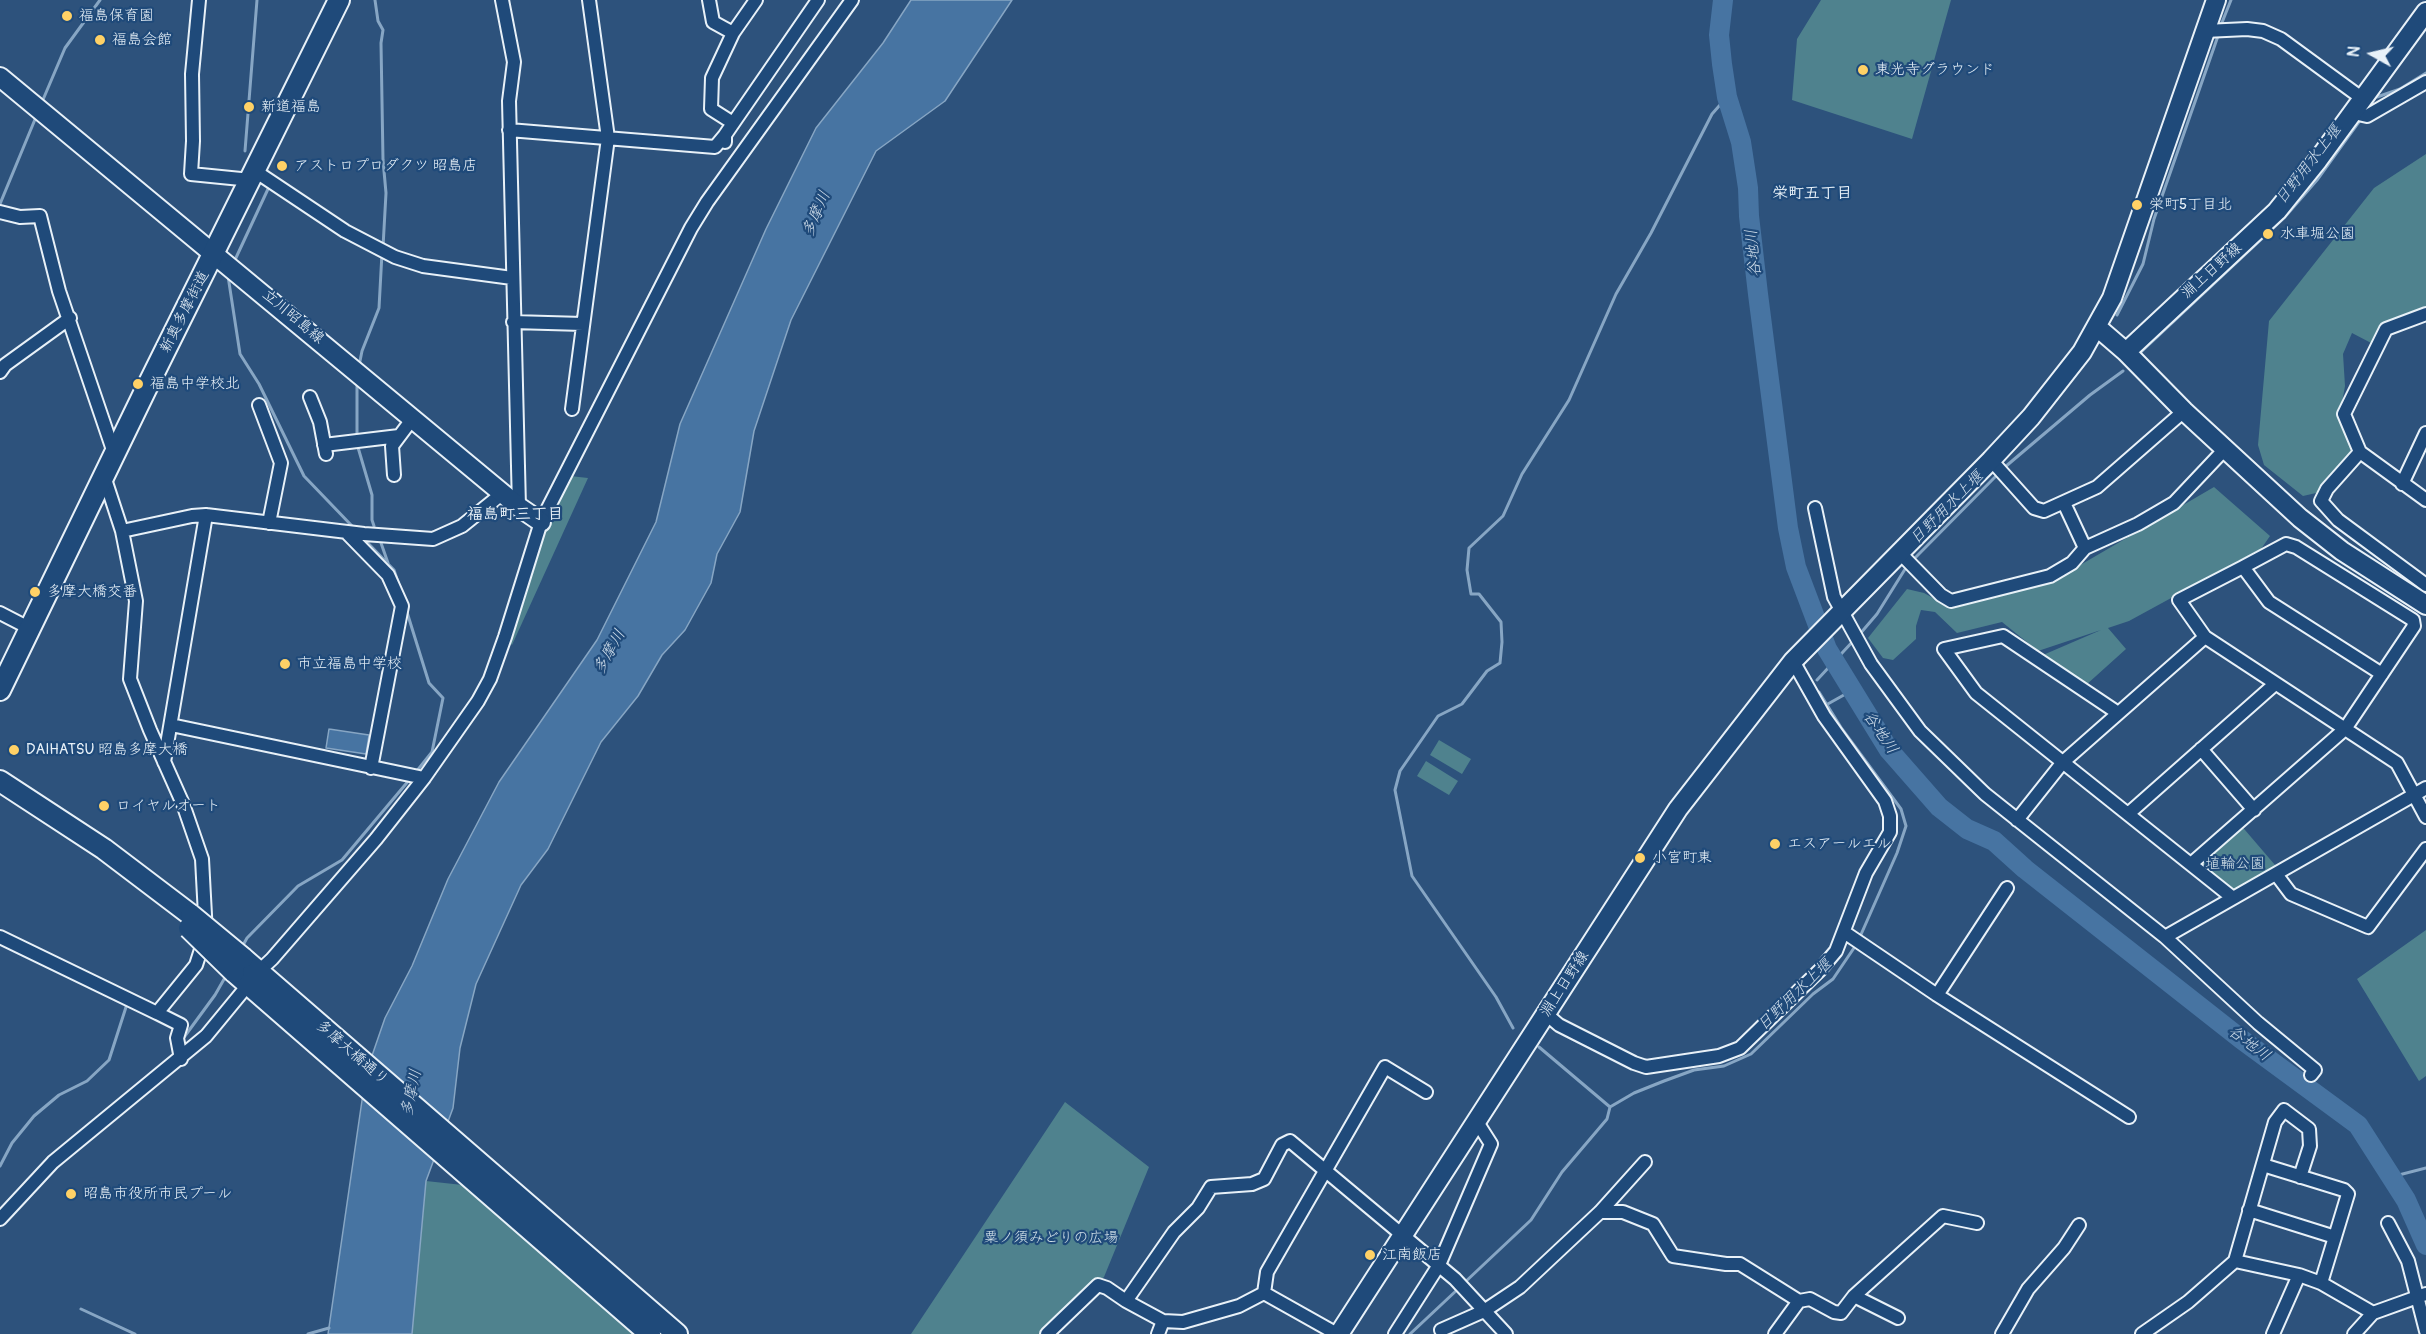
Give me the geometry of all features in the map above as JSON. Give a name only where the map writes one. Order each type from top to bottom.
[{"type":"main road","name":"新奥多摩街道","points":[[0,690],[114,453],[226,262],[253,176],[339,0]]},
{"type":"main road","points":[[1840,613],[1991,460],[2082,352],[2112,298],[2216,0]]},
{"type":"main road","name":"淵上日野線","points":[[2126,352],[2277,211],[2359,106],[2426,12]]},
{"type":"main road","name":"立川昭島線","points":[[0,77],[519,507],[541,522]]},
{"type":"main road","points":[[2097,327],[2126,352],[2225,450],[2300,518],[2334,544],[2426,605]]},
{"type":"main road","name":"淵上日野線","points":[[1338,1334],[1678,809],[1793,661],[1840,613]]},
{"type":"main road","name":"多摩大橋通り","points":[[0,780],[75,829],[132,872],[650,1334]]},
{"type":"main road","name":"多摩大橋通り","points":[[250,976],[677,1334]]},
{"type":"street","points":[[199,0],[192,74],[191,174],[253,176],[345,231],[423,266],[512,278]]},
{"type":"street","points":[[502,0],[514,62],[509,101],[509,130],[519,507]]},
{"type":"street","points":[[572,409],[608,138],[589,0]]},
{"type":"street","points":[[709,0],[713,22],[733,33]]},
{"type":"street","points":[[733,123],[711,109],[712,78],[733,33],[756,0]]},
{"type":"street","points":[[509,130],[715,147],[725,139],[733,123],[818,0]]},
{"type":"street","points":[[0,1220],[53,1162],[179,1055],[206,1036],[250,976],[272,959],[376,839],[416,777],[478,701],[490,679],[541,522],[602,400],[707,202],[852,0]]},
{"type":"street","points":[[2205,31],[2247,29],[2263,31],[2280,39],[2359,106],[2367,116],[2426,82]]},
{"type":"street","points":[[2,213],[20,217],[40,216],[59,291],[114,453]]},
{"type":"street","points":[[2426,314],[2386,329],[2344,414],[2360,452],[2426,500]]},
{"type":"street","points":[[0,372],[5,365],[70,318]]},
{"type":"street","points":[[513,322],[583,324]]},
{"type":"street","points":[[309,404],[320,422],[325,449],[399,436]]},
{"type":"street","points":[[259,405],[281,463],[269,523]]},
{"type":"street","points":[[1991,460],[2034,508],[2044,511],[2097,487],[2184,411]]},
{"type":"street","points":[[394,475],[392,446],[413,418]]},
{"type":"street","points":[[2402,484],[2426,433]]},
{"type":"street","points":[[1900,553],[1941,595],[1951,601],[2050,576],[2072,563],[2085,548],[2138,524],[2174,503],[2225,450]]},
{"type":"street","points":[[2360,452],[2327,489],[2321,501],[2338,520],[2426,585]]},
{"type":"street","points":[[104,476],[122,531],[136,601],[130,679],[183,804],[202,859],[206,934],[196,965],[157,1013]]},
{"type":"street","points":[[122,531],[206,515],[354,533],[433,539],[462,526],[502,493]]},
{"type":"street","points":[[2064,503],[2085,548]]},
{"type":"street","points":[[1815,508],[1834,597],[1840,613],[1877,673],[1920,731],[1969,780],[2165,937],[2258,1023],[2315,1070],[2311,1075]]},
{"type":"street","points":[[164,762],[206,515]]},
{"type":"street","points":[[354,533],[388,575],[402,606],[371,768]]},
{"type":"street","points":[[2191,864],[2345,729],[2415,626],[2413,620],[2296,547],[2286,544],[2179,600],[2180,604],[2205,638],[2275,684],[2345,729],[2397,763],[2426,817]]},
{"type":"street","points":[[2243,567],[2270,602],[2382,674]]},
{"type":"street","points":[[0,613],[31,629]]},
{"type":"street","points":[[2118,713],[2003,636],[1944,649],[1976,693],[2233,898]]},
{"type":"street","points":[[2017,820],[2063,762],[2205,638]]},
{"type":"street","points":[[1545,1013],[1559,1025],[1634,1063],[1646,1066],[1719,1056],[1740,1048],[1820,970],[1836,951],[1853,938],[1866,873],[1890,832],[1890,816],[1885,801],[1843,745],[1793,661]]},
{"type":"street","points":[[2128,814],[2275,684]]},
{"type":"street","points":[[171,725],[416,777]]},
{"type":"street","points":[[2201,749],[2254,810]]},
{"type":"street","points":[[2165,937],[2426,788]]},
{"type":"street","points":[[2277,874],[2291,894],[2368,927],[2426,849]]},
{"type":"street","points":[[1937,995],[2007,888]]},
{"type":"street","points":[[0,937],[181,1025],[177,1038],[179,1055]]},
{"type":"street","points":[[1853,938],[1937,995],[2129,1117]]},
{"type":"street","points":[[1264,1293],[1267,1272],[1385,1067],[1426,1092]]},
{"type":"street","points":[[2142,1334],[2188,1302],[2235,1262],[2275,1122],[2284,1110],[2309,1129],[2310,1146],[2300,1177]]},
{"type":"street","points":[[1395,1334],[1439,1265],[1491,1144],[1477,1122]]},
{"type":"street","points":[[1126,1301],[1174,1232],[1198,1208],[1211,1187],[1252,1184],[1264,1179],[1282,1145],[1290,1141],[1455,1279],[1506,1334]]},
{"type":"street","points":[[1441,1330],[1484,1311],[1520,1287],[1600,1212],[1645,1162]]},
{"type":"street","points":[[2263,1166],[2344,1190],[2348,1194],[2321,1283]]},
{"type":"street","points":[[2249,1210],[2335,1236]]},
{"type":"street","points":[[1600,1212],[1623,1212],[1653,1224],[1673,1256],[1740,1264],[1799,1301],[1810,1299],[1834,1312],[1841,1313],[1854,1296],[1943,1216],[1977,1223]]},
{"type":"street","points":[[2388,1223],[2423,1295],[2426,1331]]},
{"type":"street","points":[[2002,1334],[2028,1289],[2064,1248],[2079,1225]]},
{"type":"street","points":[[2235,1262],[2299,1275],[2321,1283],[2373,1313]]},
{"type":"street","points":[[2273,1334],[2299,1275]]},
{"type":"street","points":[[1047,1334],[1098,1286],[1107,1288],[1163,1321],[1183,1322],[1239,1306],[1264,1293]]},
{"type":"street","points":[[1264,1293],[1338,1334]]},
{"type":"street","points":[[2355,1334],[2373,1313],[2423,1295]]},
{"type":"street","points":[[1854,1296],[1898,1318]]},
{"type":"street","points":[[1775,1334],[1799,1301]]},
{"type":"street","points":[[1158,1334],[1163,1321]]},
{"type":"green space","name":"東光寺グラウンド","points":[[1821,0],[1951,0],[1912,139],[1792,100],[1797,39]]},
{"type":"green space","points":[[2426,154],[2426,308],[2384,327],[2375,345],[2352,333],[2343,354],[2345,386],[2340,413],[2356,449],[2316,493],[2303,496],[2264,465],[2258,445],[2269,321],[2374,188]]},
{"type":"green space","points":[[570,476],[588,478],[512,645],[509,642],[543,527]]},
{"type":"green space","points":[[2214,487],[2270,536],[2261,549],[2129,621],[2108,628],[2126,649],[2086,685],[2043,655],[2101,630],[2038,651],[2002,622],[1957,633],[1935,612],[1921,610],[1916,626],[1916,639],[1893,660],[1883,658],[1868,638],[1907,589],[1924,593],[1946,605],[2058,578]]},
{"type":"green space","points":[[1439,740],[1471,759],[1462,774],[1430,755]]},
{"type":"green space","points":[[1426,761],[1458,781],[1449,795],[1417,776]]},
{"type":"green space","name":"埴輪公園","points":[[2239,823],[2281,872],[2233,898],[2191,864]]},
{"type":"green space","points":[[2426,930],[2426,1076],[2419,1081],[2357,979]]},
{"type":"green space","name":"粟ノ須みどりの広場","points":[[1065,1102],[1149,1167],[1104,1277],[1042,1334],[911,1334]]},
{"type":"green space","points":[[426,1181],[481,1187],[650,1334],[412,1334]]},
{"type":"water","name":"多摩川","points":[[911,0],[1012,0],[945,101],[876,151],[791,320],[754,431],[740,512],[717,554],[711,583],[685,630],[662,655],[638,696],[601,742],[548,849],[521,885],[476,984],[460,1048],[453,1108],[426,1181],[412,1334],[328,1334],[366,1073],[385,1018],[412,966],[448,879],[499,782],[597,640],[656,522],[680,424],[766,229],[816,128],[883,43]]},
{"type":"water","points":[[329,729],[369,735],[366,754],[326,748]]},
{"type":"waterway","points":[[42,102],[65,48],[100,0]]},
{"type":"waterway","points":[[245,151],[257,0]]},
{"type":"waterway","points":[[375,0],[378,21],[383,30],[381,43],[383,160],[386,193],[383,247]]},
{"type":"waterway","name":"谷地川","points":[[1723,0],[1719,35],[1722,64],[1727,97],[1741,142],[1748,188],[1758,294],[1788,528],[1796,567],[1827,649],[1889,750],[1939,807],[1967,829],[1994,841],[2025,869],[2241,1039],[2358,1125],[2406,1200],[2426,1245]]},
{"type":"waterway","points":[[2221,25],[2231,0]]},
{"type":"waterway","points":[[2117,315],[2143,264],[2154,219],[2218,36]]},
{"type":"waterway","name":"日野用水上堰","points":[[2366,111],[2400,62]]},
{"type":"waterway","points":[[2377,97],[2400,89],[2426,73]]},
{"type":"waterway","points":[[1513,1028],[1496,997],[1412,876],[1395,790],[1400,771],[1438,716],[1462,704],[1487,671],[1500,663],[1501,622],[1479,594],[1471,594],[1467,570],[1469,548],[1503,516],[1522,474],[1569,400],[1616,294],[1651,233],[1712,114],[1727,97]]},
{"type":"waterway","points":[[0,204],[36,117]]},
{"type":"waterway","name":"日野用水上堰","points":[[2141,352],[2284,218],[2317,180],[2361,119]]},
{"type":"waterway","points":[[234,262],[268,189]]},
{"type":"waterway","points":[[359,366],[362,351],[379,308],[382,253]]},
{"type":"waterway","points":[[228,276],[240,354],[259,384],[304,476],[353,527]]},
{"type":"waterway","name":"日野用水上堰","points":[[2005,467],[2090,395],[2123,371]]},
{"type":"waterway","points":[[357,382],[357,438]]},
{"type":"waterway","points":[[357,444],[372,495],[374,526]]},
{"type":"waterway","name":"日野用水上堰","points":[[1913,560],[1998,474]]},
{"type":"waterway","points":[[364,539],[394,570],[398,582]]},
{"type":"waterway","points":[[381,543],[388,563]]},
{"type":"waterway","name":"日野用水上堰","points":[[1859,635],[1877,614],[1907,566]]},
{"type":"waterway","points":[[406,609],[429,683],[443,698],[432,752],[416,772]]},
{"type":"waterway","name":"日野用水上堰","points":[[1817,680],[1855,639]]},
{"type":"waterway","points":[[1826,705],[1851,691]]},
{"type":"waterway","name":"日野用水上堰","points":[[1819,692],[1842,729],[1901,809],[1906,826],[1897,853],[1859,939]]},
{"type":"waterway","points":[[242,947],[247,938],[298,886],[342,860],[410,779]]},
{"type":"waterway","name":"日野用水上堰","points":[[1610,1107],[1634,1093],[1664,1081],[1694,1070],[1724,1066],[1751,1054],[1813,994],[1833,979],[1856,945]]},
{"type":"waterway","points":[[182,1040],[215,995],[227,974]]},
{"type":"waterway","points":[[0,1166],[12,1143],[34,1116],[59,1095],[87,1081],[109,1060],[127,1004]]},
{"type":"waterway","points":[[1539,1047],[1610,1107]]},
{"type":"waterway","points":[[1463,1284],[1531,1220],[1562,1172],[1607,1119],[1610,1107]]},
{"type":"waterway","points":[[2391,1177],[2426,1168]]},
{"type":"waterway","points":[[1410,1334],[1458,1289]]},
{"type":"waterway","points":[[81,1309],[135,1334]]},
{"type":"waterway","points":[[308,1334],[329,1328]]},
{"type":"place","name":"福島保育園","points":[[67,16]]},
{"type":"place","name":"福島会館","points":[[100,40]]},
{"type":"place","name":"東光寺グラウンド","points":[[1863,70]]},
{"type":"place","name":"新道福島","points":[[249,107]]},
{"type":"place","name":"アストロプロダクツ 昭島店","points":[[282,166]]},
{"type":"place","name":"栄町5丁目北","points":[[2137,205]]},
{"type":"place","name":"水車堀公園","points":[[2268,234]]},
{"type":"place","name":"福島中学校北","points":[[138,384]]},
{"type":"place","name":"多摩大橋交番","points":[[35,592]]},
{"type":"place","name":"市立福島中学校","points":[[285,664]]},
{"type":"place","name":"DAIHATSU 昭島多摩大橋","points":[[14,750]]},
{"type":"place","name":"ロイヤルオート","points":[[104,806]]},
{"type":"place","name":"エスアールエル","points":[[1775,844]]},
{"type":"place","name":"小宮町東","points":[[1640,858]]},
{"type":"place","name":"昭島市役所市民プール","points":[[71,1194]]},
{"type":"place","name":"江南飯店","points":[[1370,1255]]},
{"type":"district","name":"栄町五丁目","points":[[1812,194]]},
{"type":"district","name":"福島町三丁目","points":[[515,515]]}]
